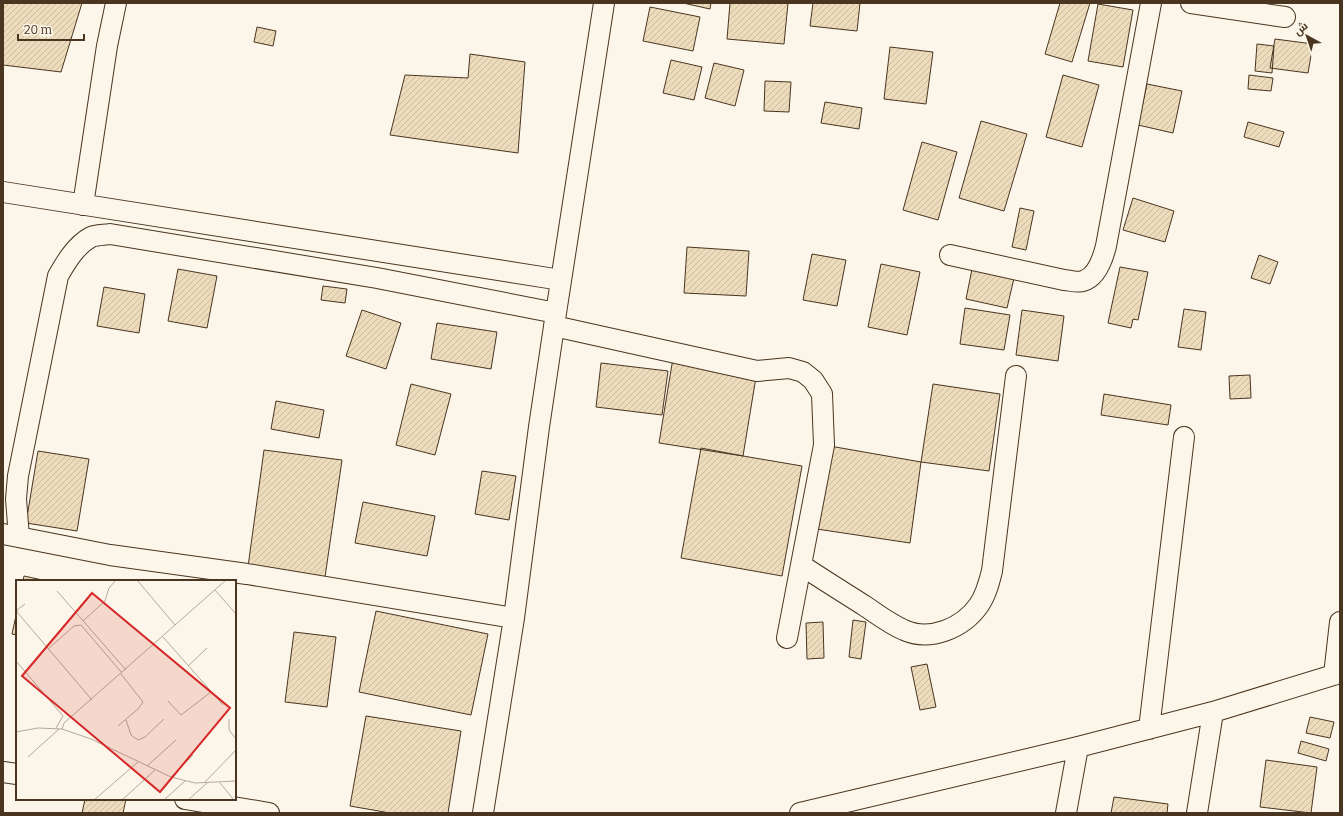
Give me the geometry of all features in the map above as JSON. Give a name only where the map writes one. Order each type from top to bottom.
[{"type":"street","points":[[83,205],[106,52],[116,3]]},
{"type":"street","points":[[483,813],[514,618],[539,427],[604,3]]},
{"type":"street","points":[[950,255],[1064,280],[1083,281],[1093,274],[1100,265],[1106,246],[1151,3]]},
{"type":"street","points":[[1191,3],[1285,17]]},
{"type":"street","points":[[3,192],[561,280]]},
{"type":"street","points":[[514,618],[247,574],[110,555],[11,536],[18,476],[58,276],[66,261],[91,237],[110,234],[377,278],[555,319],[757,371],[789,368],[803,372],[813,380],[822,394],[824,445],[787,638]]},
{"type":"street","points":[[801,565],[905,631],[926,635],[943,632],[967,619],[979,605],[986,592],[992,571],[1016,376]]},
{"type":"street","points":[[1149,729],[1184,437]]},
{"type":"street","points":[[800,813],[1149,729],[1213,712],[1337,674],[1340,622]]},
{"type":"street","points":[[1197,813],[1213,712]]},
{"type":"street","points":[[1066,813],[1078,747]]},
{"type":"street","points":[[3,772],[16,774]]},
{"type":"street","points":[[191,800],[269,813]]},
{"type":"building","points":[[3,3],[82,3],[61,72],[3,65]]},
{"type":"building","points":[[683,3],[711,3],[710,9]]},
{"type":"building","points":[[730,3],[788,3],[784,44],[727,39]]},
{"type":"building","points":[[813,3],[860,3],[857,31],[810,26]]},
{"type":"building","points":[[1060,3],[1090,3],[1072,62],[1045,54]]},
{"type":"building","points":[[1098,4],[1133,10],[1123,67],[1088,61]]},
{"type":"building","points":[[650,7],[700,17],[693,51],[643,41]]},
{"type":"building","points":[[257,27],[276,31],[273,46],[254,42]]},
{"type":"building","points":[[1275,39],[1313,44],[1308,73],[1270,68]]},
{"type":"building","points":[[1257,44],[1274,46],[1272,73],[1255,71]]},
{"type":"building","points":[[890,47],[933,52],[926,104],[884,99]]},
{"type":"building","points":[[470,54],[525,62],[518,153],[390,135],[405,75],[468,78]]},
{"type":"building","points":[[671,60],[702,67],[694,100],[663,93]]},
{"type":"building","points":[[714,63],[744,70],[735,106],[705,98]]},
{"type":"building","points":[[1063,75],[1099,85],[1082,147],[1046,137]]},
{"type":"building","points":[[1249,75],[1273,78],[1271,91],[1248,89]]},
{"type":"building","points":[[765,81],[791,82],[789,112],[764,111]]},
{"type":"building","points":[[1147,84],[1182,91],[1173,133],[1138,125]]},
{"type":"building","points":[[825,102],[862,108],[859,129],[821,123]]},
{"type":"building","points":[[981,121],[1027,134],[1004,211],[959,198]]},
{"type":"building","points":[[1248,122],[1284,132],[1279,147],[1244,137]]},
{"type":"building","points":[[922,142],[957,152],[938,220],[903,210]]},
{"type":"building","points":[[1133,198],[1174,211],[1165,242],[1123,230]]},
{"type":"building","points":[[1020,208],[1034,211],[1026,250],[1012,247]]},
{"type":"building","points":[[687,247],[749,251],[746,296],[684,293]]},
{"type":"building","points":[[812,254],[846,260],[837,306],[803,300]]},
{"type":"building","points":[[1259,255],[1278,262],[1270,284],[1251,278]]},
{"type":"building","points":[[881,264],[920,272],[907,335],[868,327]]},
{"type":"building","points":[[973,264],[1015,274],[1007,308],[966,299]]},
{"type":"building","points":[[1120,267],[1148,272],[1138,320],[1133,319],[1131,328],[1108,323]]},
{"type":"building","points":[[178,269],[217,276],[207,328],[168,321]]},
{"type":"building","points":[[323,286],[347,289],[345,303],[321,300]]},
{"type":"building","points":[[104,287],[145,294],[139,333],[97,326]]},
{"type":"building","points":[[965,308],[1010,315],[1004,350],[960,344]]},
{"type":"building","points":[[1184,309],[1206,312],[1201,350],[1178,347]]},
{"type":"building","points":[[362,310],[401,323],[386,369],[346,356]]},
{"type":"building","points":[[1022,310],[1064,316],[1058,361],[1016,355]]},
{"type":"building","points":[[437,323],[497,332],[491,369],[431,359]]},
{"type":"building","points":[[673,358],[757,371],[743,456],[659,443]]},
{"type":"building","points":[[601,363],[668,371],[662,415],[596,407]]},
{"type":"building","points":[[1250,375],[1251,398],[1230,399],[1229,376]]},
{"type":"building","points":[[411,384],[451,394],[435,455],[396,445]]},
{"type":"building","points":[[933,384],[1000,394],[989,471],[921,462]]},
{"type":"building","points":[[1104,394],[1171,405],[1168,425],[1101,415]]},
{"type":"building","points":[[276,401],[324,410],[319,438],[271,429]]},
{"type":"building","points":[[824,445],[921,462],[910,543],[810,528]]},
{"type":"building","points":[[701,448],[802,466],[782,576],[681,558]]},
{"type":"building","points":[[264,450],[342,460],[324,584],[247,574]]},
{"type":"building","points":[[38,451],[89,459],[77,531],[26,523]]},
{"type":"building","points":[[482,471],[516,476],[509,520],[475,514]]},
{"type":"building","points":[[363,502],[435,516],[427,556],[355,543]]},
{"type":"building","points":[[24,576],[42,580],[23,580]]},
{"type":"building","points":[[376,611],[488,634],[471,715],[359,692]]},
{"type":"building","points":[[16,616],[16,635],[12,634]]},
{"type":"building","points":[[853,620],[866,622],[861,659],[849,657]]},
{"type":"building","points":[[823,622],[824,658],[807,659],[806,623]]},
{"type":"building","points":[[294,632],[336,637],[327,707],[285,702]]},
{"type":"building","points":[[927,664],[936,707],[920,710],[911,667]]},
{"type":"building","points":[[366,716],[461,731],[448,813],[390,813],[350,806]]},
{"type":"building","points":[[1310,717],[1334,722],[1330,738],[1306,733]]},
{"type":"building","points":[[1301,741],[1329,749],[1326,761],[1298,753]]},
{"type":"building","points":[[1266,760],[1317,767],[1311,813],[1260,807]]},
{"type":"building","points":[[1114,797],[1168,804],[1167,813],[1111,813]]},
{"type":"building","points":[[85,800],[126,800],[123,813],[82,813]]}]
